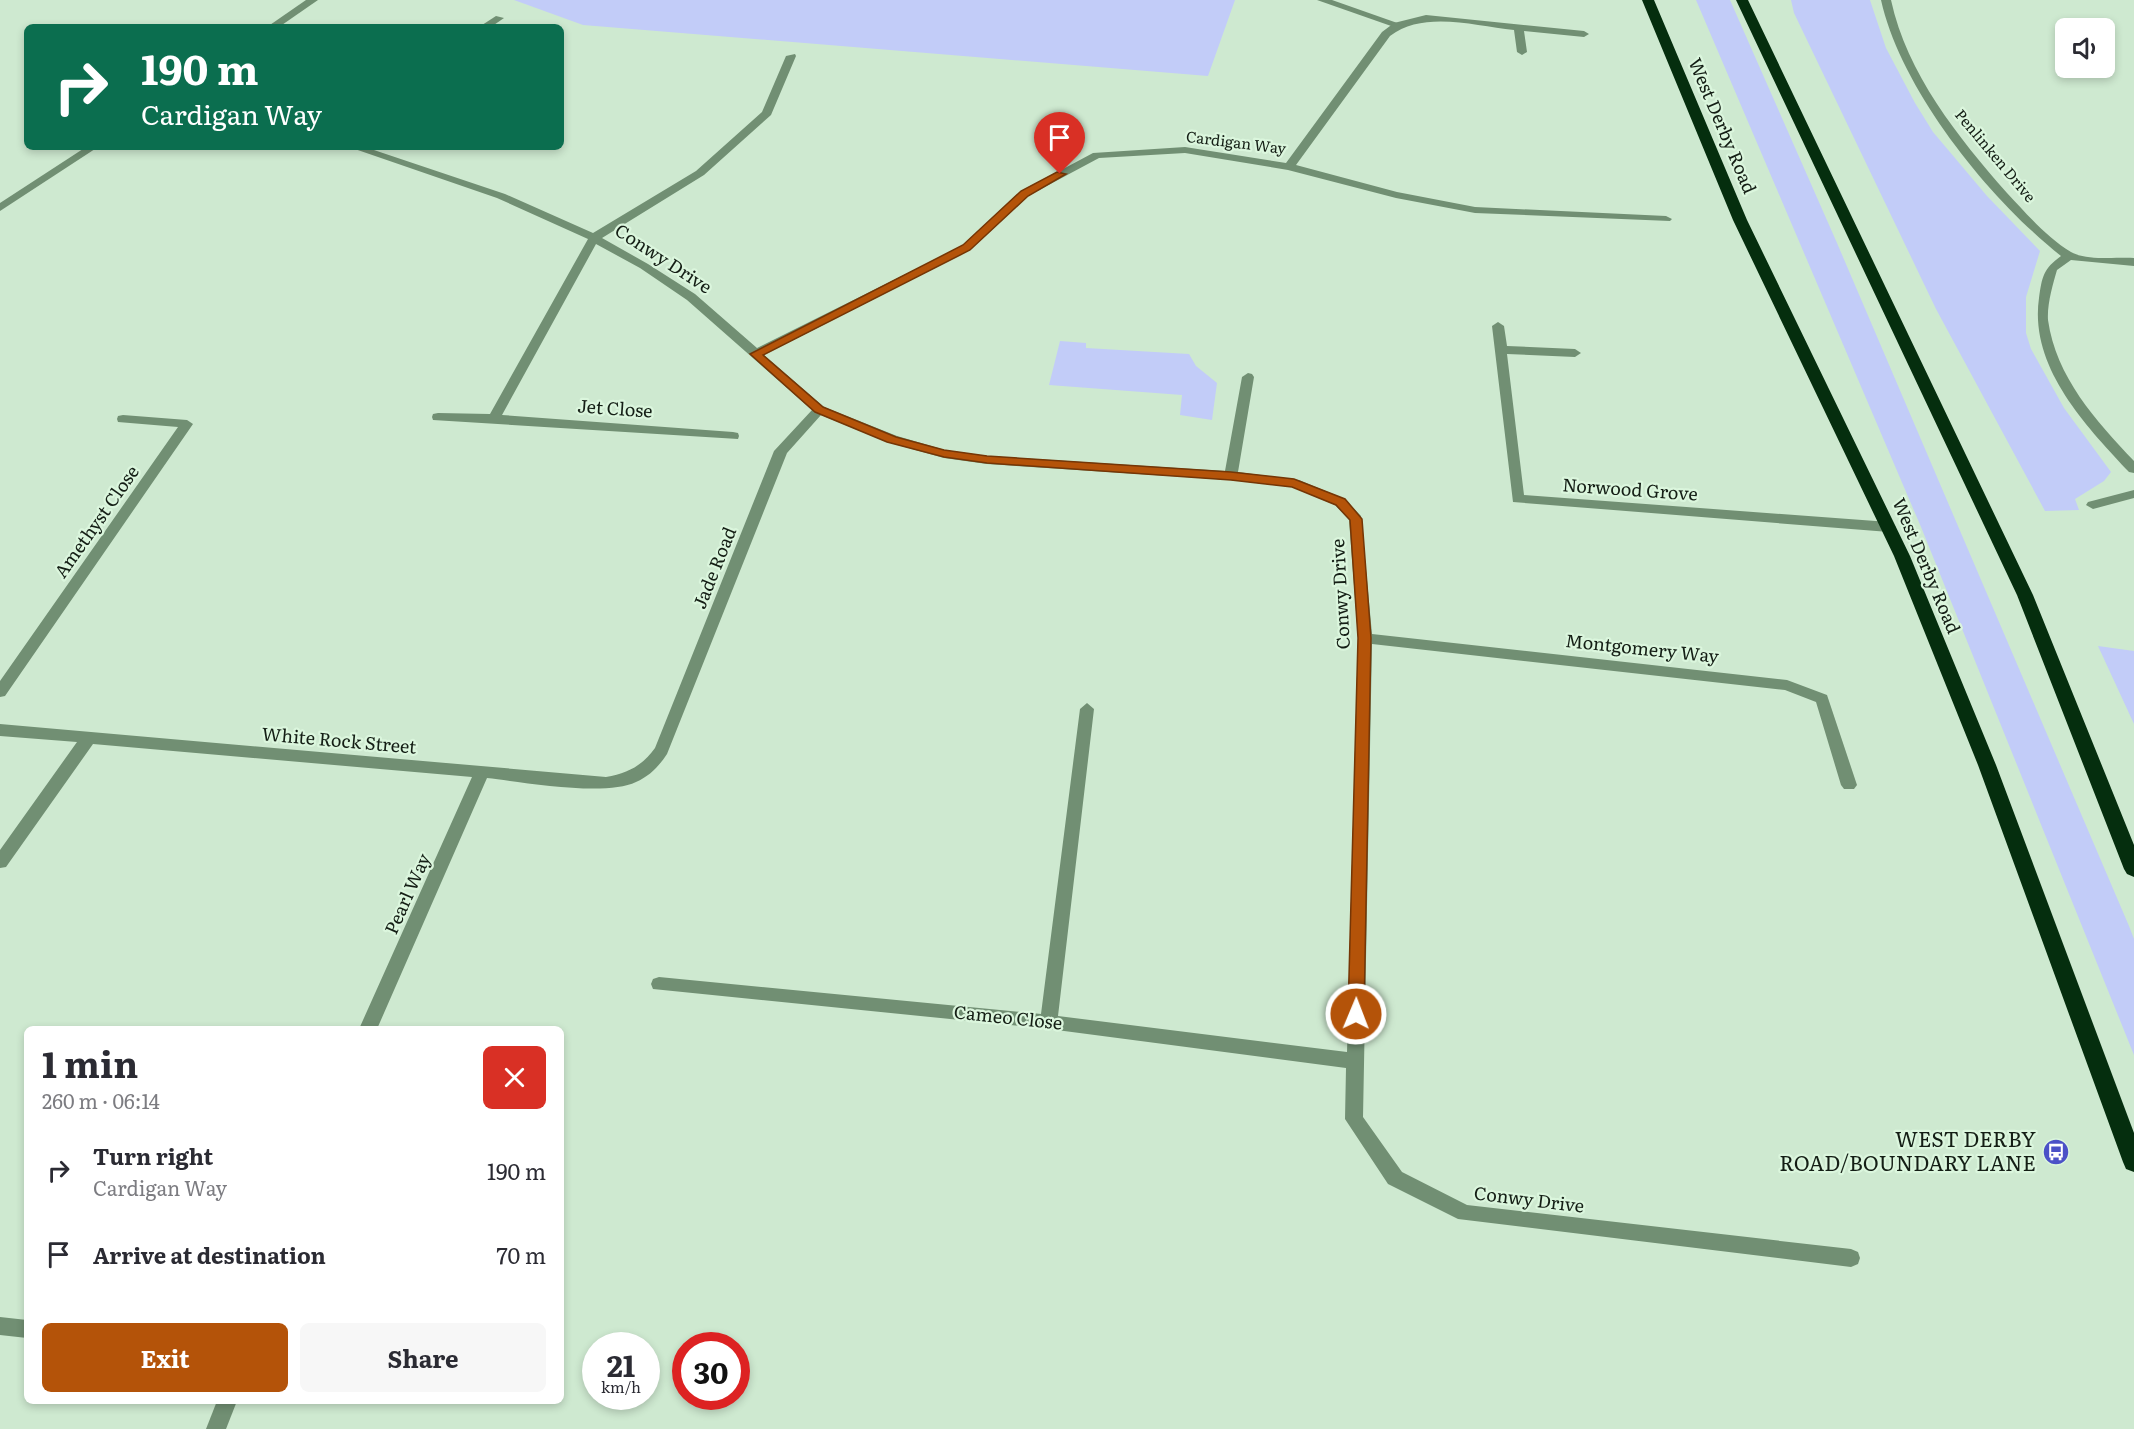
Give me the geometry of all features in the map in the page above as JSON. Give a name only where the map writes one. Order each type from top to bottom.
[{"type":"highway","name":"West Derby Road","points":[[1648,0],[1740,220],[1889,527],[1987,765],[2134,1162]]},
{"type":"highway","points":[[1742,0],[2025,595],[2134,869]]},
{"type":"street","points":[[277,24],[313,0]]},
{"type":"street","points":[[1322,0],[1398,26]]},
{"type":"street","name":"Penlinken Drive","points":[[1886,0],[1887,11],[1901,48],[1951,133],[2006,198],[2068,256]]},
{"type":"street","points":[[491,24],[499,18]]},
{"type":"street","name":"Cardigan Way","points":[[755,354],[966,248],[1024,194],[1097,155],[1185,150],[1289,166],[1386,34],[1398,26],[1426,18],[1584,34]]},
{"type":"street","points":[[1519,27],[1522,52]]},
{"type":"street","points":[[494,418],[594,238],[700,173],[767,113],[791,56]]},
{"type":"street","points":[[0,208],[88,150]]},
{"type":"street","name":"Conwy Drive","points":[[363,150],[501,196],[594,238],[691,297],[819,410],[892,439],[944,454],[987,460],[1231,476],[1294,483],[1340,502],[1356,519],[1365,638],[1354,1119],[1395,1178],[1465,1213],[1851,1258]]},
{"type":"street","points":[[1289,166],[1396,195],[1474,210],[1666,219]]},
{"type":"street","points":[[2134,262],[2068,256],[2052,268],[2047,283],[2042,318],[2049,348],[2065,383],[2087,419],[2134,469]]},
{"type":"street","name":"Norwood Grove","points":[[1498,326],[1518,499],[1889,527]]},
{"type":"street","points":[[1501,350],[1575,353]]},
{"type":"street","points":[[1231,476],[1248,377]]},
{"type":"street","name":"Jade Road","points":[[662,750],[781,451],[819,410]]},
{"type":"street","name":"Jet Close","points":[[438,417],[494,418],[733,436]]},
{"type":"street","name":"Amethyst Close","points":[[0,692],[187,424],[123,419]]},
{"type":"street","points":[[2093,505],[2134,494]]},
{"type":"street","name":"Montgomery Way","points":[[1365,638],[1787,686],[1822,699],[1849,785]]},
{"type":"street","points":[[1049,1022],[1087,709]]},
{"type":"street","name":"White Rock Street","points":[[0,730],[482,774],[606,783],[631,778],[651,765],[662,750]]},
{"type":"street","points":[[0,862],[89,738]]},
{"type":"street","name":"Pearl Way","points":[[369,1026],[482,774]]},
{"type":"street","name":"Cameo Close","points":[[659,984],[1049,1022],[1355,1061]]},
{"type":"street","points":[[0,1326],[24,1329]]},
{"type":"street","points":[[216,1429],[226,1404]]},
{"type":"shaded area","points":[[514,0],[1235,0],[1208,76],[583,25]]},
{"type":"shaded area","points":[[1696,0],[1730,0],[1837,243],[2129,926],[2134,939],[2134,1055],[1921,527]]},
{"type":"shaded area","points":[[1791,0],[1870,0],[1886,48],[1933,132],[1987,196],[2040,251],[2026,297],[2026,333],[2031,349],[2064,408],[2111,472],[2104,481],[2075,499],[2079,510],[2045,511],[1936,309],[1794,13]]},
{"type":"shaded area","points":[[1060,341],[1086,343],[1086,348],[1189,354],[1196,366],[1217,383],[1212,420],[1180,415],[1182,395],[1049,385]]},
{"type":"shaded area","points":[[2098,646],[2134,651],[2134,724]]},
{"type":"place","name":"WEST DERBY ROAD/BOUNDARY LANE","points":[[2056,1152]]},
{"type":"route","points":[[1060,174],[1024,194],[966,248],[755,354],[819,410],[854,426],[944,454],[987,460],[1231,476],[1294,483],[1340,502],[1356,519],[1365,638],[1356,1014]]}]
